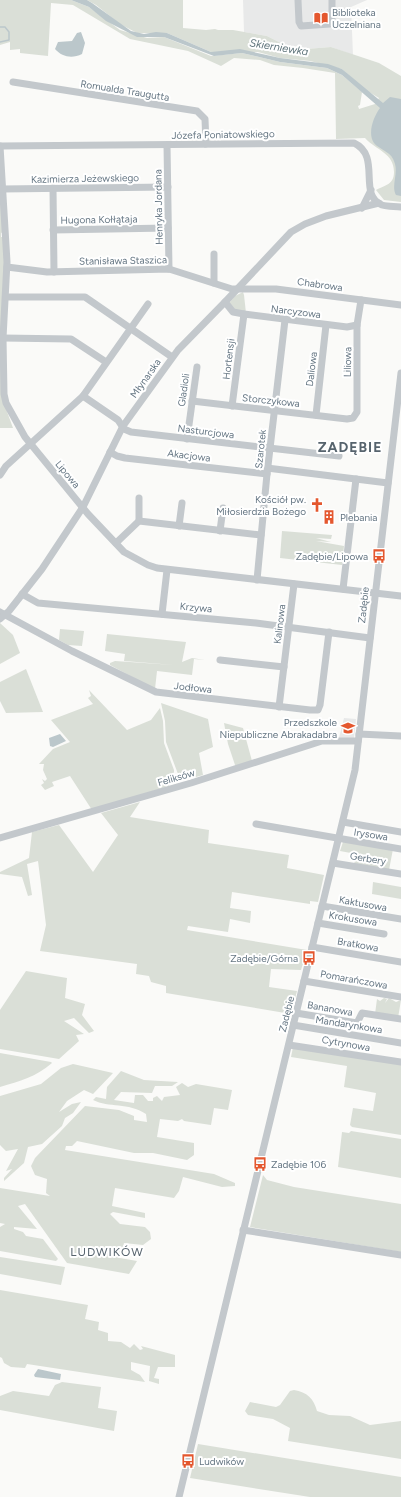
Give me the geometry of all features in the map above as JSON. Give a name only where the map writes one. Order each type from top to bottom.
[{"type":"street","points":[[298,0],[299,22],[301,26],[330,24],[332,20],[332,0]]},
{"type":"street","name":"Romualda Traugutta","points":[[13,82],[197,111],[205,119],[206,144]]},
{"type":"street","name":"Józefa Poniatowskiego","points":[[0,146],[354,143],[362,148],[367,156],[371,190],[374,199],[379,203]]},
{"type":"street","name":"Henryka Jordana","points":[[167,145],[169,269]]},
{"type":"street","name":"Lipowa","points":[[0,146],[7,267],[3,338],[5,398],[21,431],[83,507],[124,552],[148,565],[167,570],[401,596]]},
{"type":"street","name":"Kazimierza Jeżewskiego","points":[[2,189],[168,187]]},
{"type":"street","points":[[53,188],[54,272]]},
{"type":"street","points":[[362,208],[371,190]]},
{"type":"street","points":[[379,203],[385,206],[401,207]]},
{"type":"street","name":"Młynarska","points":[[2,615],[22,594],[83,507],[123,426],[172,357],[226,302],[285,237],[298,227],[326,216],[379,203]]},
{"type":"street","name":"Hugona Kołłątaja","points":[[53,230],[168,228]]},
{"type":"street","points":[[214,254],[214,283]]},
{"type":"street","name":"Stanisława Staszica","points":[[7,267],[54,272],[169,269],[236,290]]},
{"type":"street","name":"Chabrowa","points":[[236,290],[276,289],[401,305]]},
{"type":"street","points":[[6,297],[85,297],[172,357]]},
{"type":"street","name":"Liliowa","points":[[347,419],[353,418],[357,412],[357,325],[361,300]]},
{"type":"street","points":[[226,302],[233,312]]},
{"type":"street","points":[[0,475],[6,466],[83,396],[148,304]]},
{"type":"street","name":"Narcyzowa","points":[[217,311],[347,327],[357,325]]},
{"type":"street","name":"Hortensji","points":[[232,406],[244,314]]},
{"type":"street","name":"Szarotek","points":[[257,580],[267,471],[285,320]]},
{"type":"street","name":"Daliowa","points":[[316,415],[326,324]]},
{"type":"street","points":[[3,338],[71,338],[106,362]]},
{"type":"street","name":"Gladioli","points":[[187,439],[197,367]]},
{"type":"street","name":"Zadębie","points":[[179,1497],[352,781],[359,738],[401,373]]},
{"type":"street","name":"Nasturcjowa","points":[[83,396],[118,420],[131,432],[339,456]]},
{"type":"street","name":"Storczykowa","points":[[192,401],[347,419]]},
{"type":"street","name":"Akacjowa","points":[[110,452],[125,458],[388,483]]},
{"type":"street","points":[[343,590],[356,479]]},
{"type":"street","points":[[116,543],[139,521],[139,498]]},
{"type":"street","points":[[179,526],[182,503]]},
{"type":"street","points":[[220,531],[223,508]]},
{"type":"street","points":[[139,521],[261,535]]},
{"type":"street","points":[[162,614],[167,570]]},
{"type":"street","name":"Kalinowa","points":[[279,707],[294,584]]},
{"type":"street","name":"Krzywa","points":[[22,594],[38,603],[290,626],[370,638]]},
{"type":"street","name":"Jodłowa","points":[[2,615],[156,692],[314,711],[320,707],[329,632]]},
{"type":"street","points":[[220,660],[284,667]]},
{"type":"street","name":"Feliksów","points":[[0,838],[191,783],[322,742],[401,736]]},
{"type":"street","points":[[343,822],[401,832]]},
{"type":"street","points":[[256,824],[339,839]]},
{"type":"street","name":"Irysowa","points":[[339,839],[401,849]]},
{"type":"street","name":"Gerbery","points":[[333,863],[401,874]]},
{"type":"street","name":"Kaktusowa","points":[[322,906],[401,919]]},
{"type":"street","name":"Krokusowa","points":[[318,923],[384,934]]},
{"type":"street","name":"Bratkowa","points":[[312,947],[401,962]]},
{"type":"street","name":"Pomarańczowa","points":[[304,981],[401,997]]},
{"type":"street","name":"Bananowa","points":[[296,1013],[357,1023],[362,1013],[401,1019]]},
{"type":"street","name":"Mandarynkowa","points":[[293,1025],[401,1043]]},
{"type":"street","name":"Cytrynowa","points":[[289,1045],[401,1062]]},
{"type":"street","points":[[243,1230],[401,1255]]},
{"type":"shaded area","points":[[0,0],[71,0],[89,7],[120,30],[147,38],[164,37],[211,56],[242,53],[280,62],[327,68],[342,75],[362,92],[360,105],[358,106],[359,109],[375,104],[379,98],[364,89],[342,69],[310,61],[280,58],[258,52],[211,52],[167,33],[137,33],[120,24],[96,5],[87,0],[183,0],[183,28],[233,30],[267,36],[287,46],[306,49],[331,47],[379,63],[401,76],[401,202],[384,200],[376,190],[389,184],[394,176],[391,160],[384,152],[365,138],[336,139],[335,73],[274,65],[260,60],[234,58],[221,66],[188,51],[130,39],[73,5],[51,3],[48,56],[20,53],[20,49],[10,50],[10,42],[0,45]]},
{"type":"shaded area","points":[[71,0],[87,0],[131,31],[144,34],[156,32],[167,33],[211,52],[240,49],[280,58],[328,64],[342,69],[383,103],[390,97],[401,99],[401,196],[396,195],[394,188],[396,168],[394,160],[389,154],[377,146],[372,139],[372,125],[380,108],[342,75],[327,68],[280,62],[242,53],[214,56],[164,37],[137,37],[106,21],[89,7]]},
{"type":"shaded area","points":[[243,0],[367,0],[351,7],[353,55],[331,47],[306,49],[287,46],[267,36],[244,32]]},
{"type":"shaded area","points":[[81,32],[85,43],[82,54],[71,57],[61,54],[55,49],[58,42],[72,41],[77,33]]},
{"type":"shaded area","points":[[0,187],[3,232],[1,233],[1,237],[3,237],[5,262],[2,398],[13,428],[0,428]]},
{"type":"shaded area","points":[[243,292],[246,313],[235,311],[229,303],[235,296]]},
{"type":"shaded area","points":[[282,531],[332,535],[331,539],[316,538],[331,542],[316,541],[344,546],[342,565],[280,558]]},
{"type":"shaded area","points":[[0,623],[13,635],[20,653],[0,664]]},
{"type":"shaded area","points":[[60,629],[84,631],[82,646],[68,645],[59,640]]},
{"type":"shaded area","points":[[107,634],[186,642],[182,662],[192,658],[205,660],[194,659],[192,675],[157,671],[155,689],[110,665],[110,663],[115,661],[174,665],[124,661],[125,654],[105,651]]},
{"type":"shaded area","points":[[26,669],[43,712],[6,713],[0,701],[0,682]]},
{"type":"shaded area","points":[[89,690],[127,730],[151,720],[160,708],[163,721],[164,743],[174,770],[174,780],[168,779],[169,786],[92,810],[70,776],[52,782],[54,786],[45,790],[41,785],[44,783],[42,779],[45,781],[47,779],[43,770],[44,764],[39,764],[53,749],[70,742],[51,720],[93,704],[88,698],[91,696]]},
{"type":"shaded area","points":[[161,703],[208,719],[213,747],[199,753],[203,775],[189,779],[178,774],[166,742],[165,721]]},
{"type":"shaded area","name":"Przedszkole Niepubliczne Abrakadabra","points":[[344,718],[356,719],[354,738],[339,738]]},
{"type":"shaded area","points":[[224,723],[243,728],[252,761],[237,766],[235,765],[228,744]]},
{"type":"shaded area","points":[[60,734],[66,741],[53,747],[50,746],[49,738]]},
{"type":"shaded area","points":[[140,802],[130,817],[209,830],[208,843],[289,855],[287,868],[324,875],[318,902],[310,901],[310,904],[232,892],[230,908],[251,911],[250,923],[230,919],[228,932],[188,926],[187,930],[307,950],[301,970],[271,969],[269,987],[297,991],[291,1014],[166,993],[166,986],[151,982],[149,976],[136,974],[137,964],[40,951],[46,925],[38,861],[27,864],[32,895],[28,896],[22,877],[0,874],[0,872],[29,858],[32,832],[59,825],[93,872],[118,835],[101,813]]},
{"type":"shaded area","points":[[343,842],[393,849],[389,870],[354,865],[356,854],[340,851]]},
{"type":"shaded area","points":[[373,882],[401,887],[401,899],[372,894]]},
{"type":"shaded area","points":[[26,971],[67,978],[65,998],[85,1004],[82,1015],[94,1031],[89,1033],[74,1018],[64,1021],[84,1034],[76,1035],[79,1041],[59,1059],[0,1049],[0,1010]]},
{"type":"shaded area","points":[[384,998],[387,999],[385,1003],[389,998],[396,1002],[401,1000],[398,1018],[375,1014],[377,999],[380,1001]]},
{"type":"shaded area","points":[[293,1047],[401,1063],[401,1135],[352,1127],[350,1125],[353,1108],[373,1111],[376,1093],[344,1087],[347,1066],[291,1057]]},
{"type":"shaded area","points":[[0,1053],[52,1063],[34,1075],[0,1087]]},
{"type":"shaded area","points":[[73,1064],[113,1073],[93,1094],[84,1090],[67,1101],[59,1112],[72,1104],[81,1102],[73,1113],[65,1118],[62,1126],[42,1144],[28,1147],[24,1163],[4,1181],[4,1178],[12,1169],[6,1171],[18,1149],[6,1151],[0,1145],[0,1096],[41,1084],[61,1068]]},
{"type":"shaded area","points":[[121,1071],[144,1080],[178,1082],[172,1086],[155,1086],[152,1093],[121,1092],[114,1100],[134,1103],[135,1095],[143,1095],[148,1101],[153,1101],[153,1098],[157,1096],[162,1101],[164,1097],[180,1095],[176,1087],[182,1083],[188,1087],[196,1084],[232,1090],[228,1110],[214,1108],[211,1125],[184,1121],[182,1119],[178,1121],[160,1119],[157,1137],[194,1143],[194,1155],[187,1160],[153,1153],[134,1153],[77,1141],[72,1146],[66,1146],[65,1150],[214,1174],[235,1183],[235,1186],[222,1187],[183,1177],[179,1191],[174,1198],[115,1188],[112,1206],[145,1213],[145,1218],[113,1212],[110,1214],[120,1224],[145,1227],[150,1232],[151,1239],[143,1245],[124,1243],[120,1258],[137,1261],[129,1274],[67,1263],[25,1204],[18,1206],[37,1229],[14,1227],[14,1229],[23,1232],[26,1236],[43,1239],[58,1259],[56,1261],[0,1251],[0,1227],[5,1224],[0,1223],[0,1188],[50,1196],[46,1193],[47,1179],[35,1175],[31,1166],[35,1158],[85,1106],[119,1110],[134,1116],[134,1120],[147,1122],[146,1114],[139,1110],[93,1100],[96,1097],[106,1099],[107,1087]]},
{"type":"shaded area","points":[[351,1131],[401,1139],[401,1178],[338,1167],[342,1132],[349,1133]]},
{"type":"shaded area","points":[[263,1175],[267,1180],[294,1187],[401,1204],[401,1252],[250,1227]]},
{"type":"shaded area","points":[[0,1257],[65,1267],[61,1285],[0,1274]]},
{"type":"shaded area","points":[[0,1290],[88,1305],[85,1319],[99,1322],[98,1330],[108,1333],[108,1341],[121,1342],[130,1348],[134,1344],[140,1350],[143,1349],[141,1346],[175,1355],[175,1367],[158,1367],[154,1378],[159,1379],[159,1384],[149,1381],[150,1366],[131,1362],[131,1370],[140,1375],[145,1382],[27,1364],[25,1368],[11,1367],[4,1363],[0,1357]]},
{"type":"shaded area","points":[[38,1369],[61,1374],[60,1380],[35,1377],[34,1375]]},
{"type":"shaded area","points":[[62,1382],[101,1387],[98,1408],[117,1411],[114,1431],[0,1410],[0,1396],[13,1391],[49,1396],[55,1385]]},
{"type":"shaded area","points":[[294,1390],[306,1394],[314,1403],[317,1411],[329,1415],[350,1416],[370,1425],[401,1421],[401,1459],[288,1441],[290,1428],[273,1419],[248,1415],[245,1411],[250,1402],[276,1407],[280,1405],[290,1391]]},
{"type":"shaded area","points":[[198,1444],[401,1477],[401,1497],[310,1497],[190,1478]]},
{"type":"waterway","points":[[0,27],[5,27],[9,32],[9,40],[0,42]]},
{"type":"place","name":"Biblioteka Uczelniana","points":[[321,18]]},
{"type":"place","name":"Kościół pw. Miłosierdzia Bożego","points":[[317,505]]},
{"type":"place","name":"Plebania","points":[[329,517]]},
{"type":"place","name":"Zadębie/Lipowa","points":[[379,556]]},
{"type":"place","name":"Przedszkole Niepubliczne Abrakadabra","points":[[348,728]]},
{"type":"place","name":"Zadębie/Górna","points":[[309,958]]},
{"type":"place","name":"Zadębie 106","points":[[260,1164]]},
{"type":"place","name":"Ludwików","points":[[188,1461]]},
{"type":"district","name":"ZADĘBIE","points":[[350,447]]},
{"type":"district","name":"LUDWIKÓW","points":[[107,1252]]},
{"type":"water label","name":"Skierniewka","points":[[279,47]]}]
